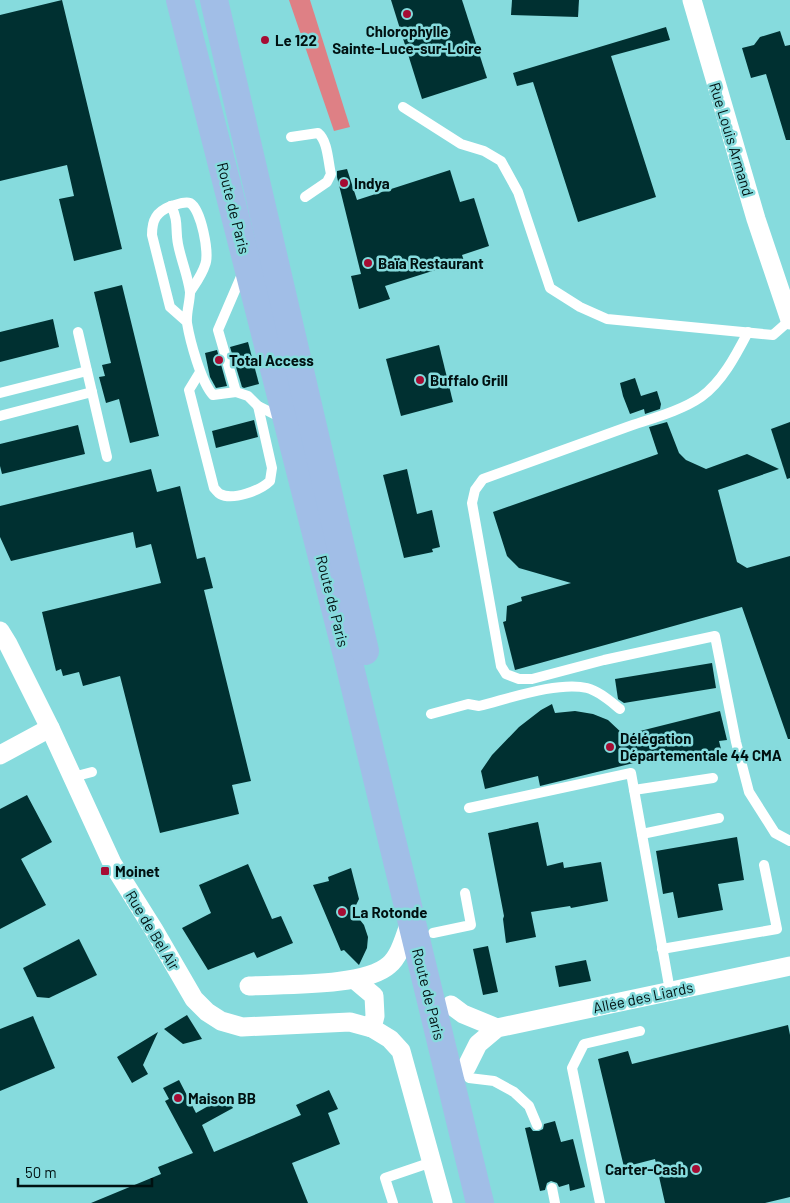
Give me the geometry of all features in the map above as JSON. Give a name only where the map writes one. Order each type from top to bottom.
[{"type":"main road","name":"Route de Paris","points":[[180,0],[351,672],[422,927],[451,1005],[499,1203]]},
{"type":"main road","name":"Route de Paris","points":[[218,7],[364,647],[480,1203]]},
{"type":"street","name":"Rue Louis Armand","points":[[692,0],[756,219],[783,275],[790,320]]},
{"type":"street","name":"Rue de Bel Air","points":[[0,631],[50,728],[112,863],[194,999],[207,1012],[221,1021],[242,1027],[350,1022],[372,1028],[390,1039],[402,1051],[443,1203]]},
{"type":"street","points":[[0,754],[50,728]]},
{"type":"street","points":[[250,986],[355,980],[373,975],[388,966],[422,927]]},
{"type":"street","name":"Allée des Liards","points":[[468,1073],[478,1044],[497,1028],[790,966]]},
{"type":"street","points":[[355,980],[374,996],[375,1016],[372,1028]]},
{"type":"street","points":[[451,1005],[463,1014],[497,1028]]},
{"type":"lane","points":[[404,107],[461,144],[484,151],[501,161],[518,192],[550,288],[580,307],[607,319],[773,335],[790,320]]},
{"type":"lane","points":[[290,137],[318,133],[322,137],[326,151],[331,174],[327,182],[305,197]]},
{"type":"lane","points":[[187,322],[170,307],[152,236],[152,224],[156,215],[171,206],[183,203],[189,203],[196,209],[207,250],[206,264],[190,292]]},
{"type":"lane","points":[[171,206],[178,227],[177,241],[190,292],[187,322],[200,372],[209,391],[213,395],[236,392],[248,396],[258,406],[288,421]]},
{"type":"lane","points":[[236,392],[218,330],[247,262]]},
{"type":"lane","points":[[78,332],[107,458]]},
{"type":"lane","points":[[748,332],[738,352],[721,377],[702,396],[689,404],[645,421],[483,479],[475,490],[472,503],[501,666],[506,674],[519,679],[532,680],[604,660],[715,636],[736,742],[749,792],[775,833],[790,841]]},
{"type":"lane","points":[[0,392],[87,371]]},
{"type":"lane","points":[[200,372],[189,390],[214,488],[221,495],[244,494],[264,488],[270,481],[272,468],[258,406]]},
{"type":"lane","points":[[0,416],[92,392]]},
{"type":"lane","points":[[431,714],[468,704],[479,706],[556,687],[574,686],[588,688],[620,709]]},
{"type":"lane","points":[[73,777],[92,772]]},
{"type":"lane","points":[[469,808],[631,773],[670,992]]},
{"type":"lane","points":[[634,790],[713,778]]},
{"type":"lane","points":[[642,834],[719,818]]},
{"type":"lane","points":[[662,949],[777,929],[764,865]]},
{"type":"lane","points":[[422,927],[471,925],[465,893]]},
{"type":"lane","points":[[600,1203],[572,1068],[584,1044],[640,1031]]},
{"type":"lane","points":[[468,1073],[494,1081],[514,1092],[529,1106],[537,1125]]},
{"type":"lane","points":[[393,1203],[385,1178],[432,1162]]},
{"type":"lane","points":[[552,1188],[555,1203]]},
{"type":"shaded area","points":[[289,0],[310,0],[350,127],[334,131]]},
{"type":"building","points":[[62,0],[122,249],[74,261],[59,199],[74,196],[67,165],[0,181],[0,15]]},
{"type":"building","points":[[391,0],[462,0],[487,78],[422,99]]},
{"type":"building","points":[[512,0],[579,0],[578,17],[511,15]]},
{"type":"building","points":[[666,27],[670,40],[611,56],[656,197],[578,222],[533,82],[517,86],[513,73]]},
{"type":"building","points":[[780,31],[785,46],[790,45],[790,140],[786,140],[766,74],[751,78],[742,48],[754,45],[760,37]]},
{"type":"building","points":[[347,169],[357,200],[450,170],[460,202],[474,198],[489,246],[462,255],[464,261],[385,286],[390,299],[359,309],[351,276],[361,274],[337,177],[337,171]]},
{"type":"building","points":[[122,285],[159,436],[130,443],[119,399],[106,403],[99,377],[105,376],[102,365],[111,363],[94,292]]},
{"type":"building","points":[[53,319],[59,347],[0,362],[0,332]]},
{"type":"building","points":[[248,342],[259,384],[244,388],[242,387],[230,347]]},
{"type":"building","name":"Buffalo Grill","points":[[439,345],[453,402],[401,416],[386,359]]},
{"type":"building","points":[[217,350],[227,386],[216,388],[210,377],[205,353]]},
{"type":"building","points":[[635,378],[641,396],[657,391],[661,404],[660,409],[645,414],[644,409],[630,414],[620,383]]},
{"type":"building","points":[[254,420],[258,437],[216,448],[212,431]]},
{"type":"building","points":[[667,422],[679,453],[686,460],[706,469],[747,454],[779,469],[718,490],[737,562],[747,568],[790,556],[790,739],[788,739],[742,607],[515,670],[503,622],[506,621],[507,606],[522,601],[521,597],[571,583],[519,568],[507,556],[493,512],[658,454],[649,427]]},
{"type":"building","points":[[790,422],[790,478],[787,479],[771,429]]},
{"type":"building","points":[[78,425],[85,454],[2,474],[0,444]]},
{"type":"building","points":[[151,469],[157,492],[180,486],[197,559],[205,557],[213,588],[204,590],[251,781],[232,785],[239,814],[160,833],[120,676],[83,686],[79,672],[63,676],[61,669],[56,671],[42,612],[161,583],[151,544],[136,548],[133,532],[11,561],[0,537],[0,506]]},
{"type":"building","points":[[407,469],[417,514],[432,510],[440,547],[432,549],[433,552],[404,558],[383,475]]},
{"type":"building","points":[[712,663],[716,688],[624,703],[618,699],[615,679]]},
{"type":"building","name":"Délégation Départementale 44 CMA","points":[[552,704],[555,713],[575,711],[593,714],[608,720],[624,735],[720,711],[727,740],[719,741],[721,749],[664,763],[662,756],[540,786],[538,776],[485,789],[481,771],[492,755],[519,727]]},
{"type":"building","points":[[27,795],[52,842],[21,859],[46,905],[0,929],[0,809]]},
{"type":"building","points":[[538,822],[547,866],[563,862],[564,868],[601,862],[608,901],[571,908],[570,906],[531,912],[536,937],[506,943],[504,916],[488,833]]},
{"type":"building","points":[[737,837],[744,880],[718,884],[723,910],[678,918],[673,892],[663,894],[656,851]]},
{"type":"building","points":[[248,864],[272,919],[281,916],[293,943],[257,958],[254,952],[208,970],[182,928],[211,913],[199,885]]},
{"type":"building","points":[[351,868],[359,899],[353,911],[364,925],[368,937],[367,948],[359,965],[344,950],[341,951],[313,885],[329,881],[328,877]]},
{"type":"building","points":[[79,939],[97,975],[49,998],[37,997],[23,968]]},
{"type":"building","points":[[488,946],[498,992],[483,995],[473,949]]},
{"type":"building","points":[[586,960],[591,981],[559,987],[555,966]]},
{"type":"building","points":[[187,1015],[202,1039],[183,1044],[164,1029]]},
{"type":"building","points":[[33,1016],[55,1068],[0,1091],[0,1029]]},
{"type":"building","points":[[788,1025],[790,1035],[790,1197],[765,1203],[665,1203],[655,1159],[624,1167],[598,1059],[628,1051],[632,1064]]},
{"type":"building","points":[[158,1032],[143,1065],[148,1074],[132,1083],[117,1057]]},
{"type":"building","points":[[179,1080],[196,1113],[226,1096],[233,1108],[202,1125],[214,1152],[301,1115],[296,1105],[329,1090],[338,1109],[328,1113],[340,1144],[292,1163],[308,1203],[91,1203],[161,1174],[158,1167],[193,1153],[165,1101],[169,1099],[163,1088]]},
{"type":"building","points":[[555,1121],[561,1142],[573,1139],[585,1187],[570,1191],[569,1184],[559,1187],[557,1183],[551,1181],[547,1183],[545,1190],[540,1191],[525,1128],[530,1127],[533,1131],[539,1131],[543,1129],[544,1124]]},
{"type":"place","name":"Chlorophylle Sainte-Luce-sur-Loire","points":[[407,14]]},
{"type":"place","name":"Le 122","points":[[265,40]]},
{"type":"place","name":"Indya","points":[[344,183]]},
{"type":"place","name":"Baïa Restaurant","points":[[368,263]]},
{"type":"place","name":"Total Access","points":[[219,360]]},
{"type":"place","name":"Buffalo Grill","points":[[420,380]]},
{"type":"place","name":"Délégation Départementale 44 CMA","points":[[610,747]]},
{"type":"place","name":"Moinet","points":[[105,871]]},
{"type":"place","name":"La Rotonde","points":[[342,912]]},
{"type":"place","name":"Maison BB","points":[[178,1098]]},
{"type":"place","name":"Carter-Cash","points":[[696,1169]]}]
